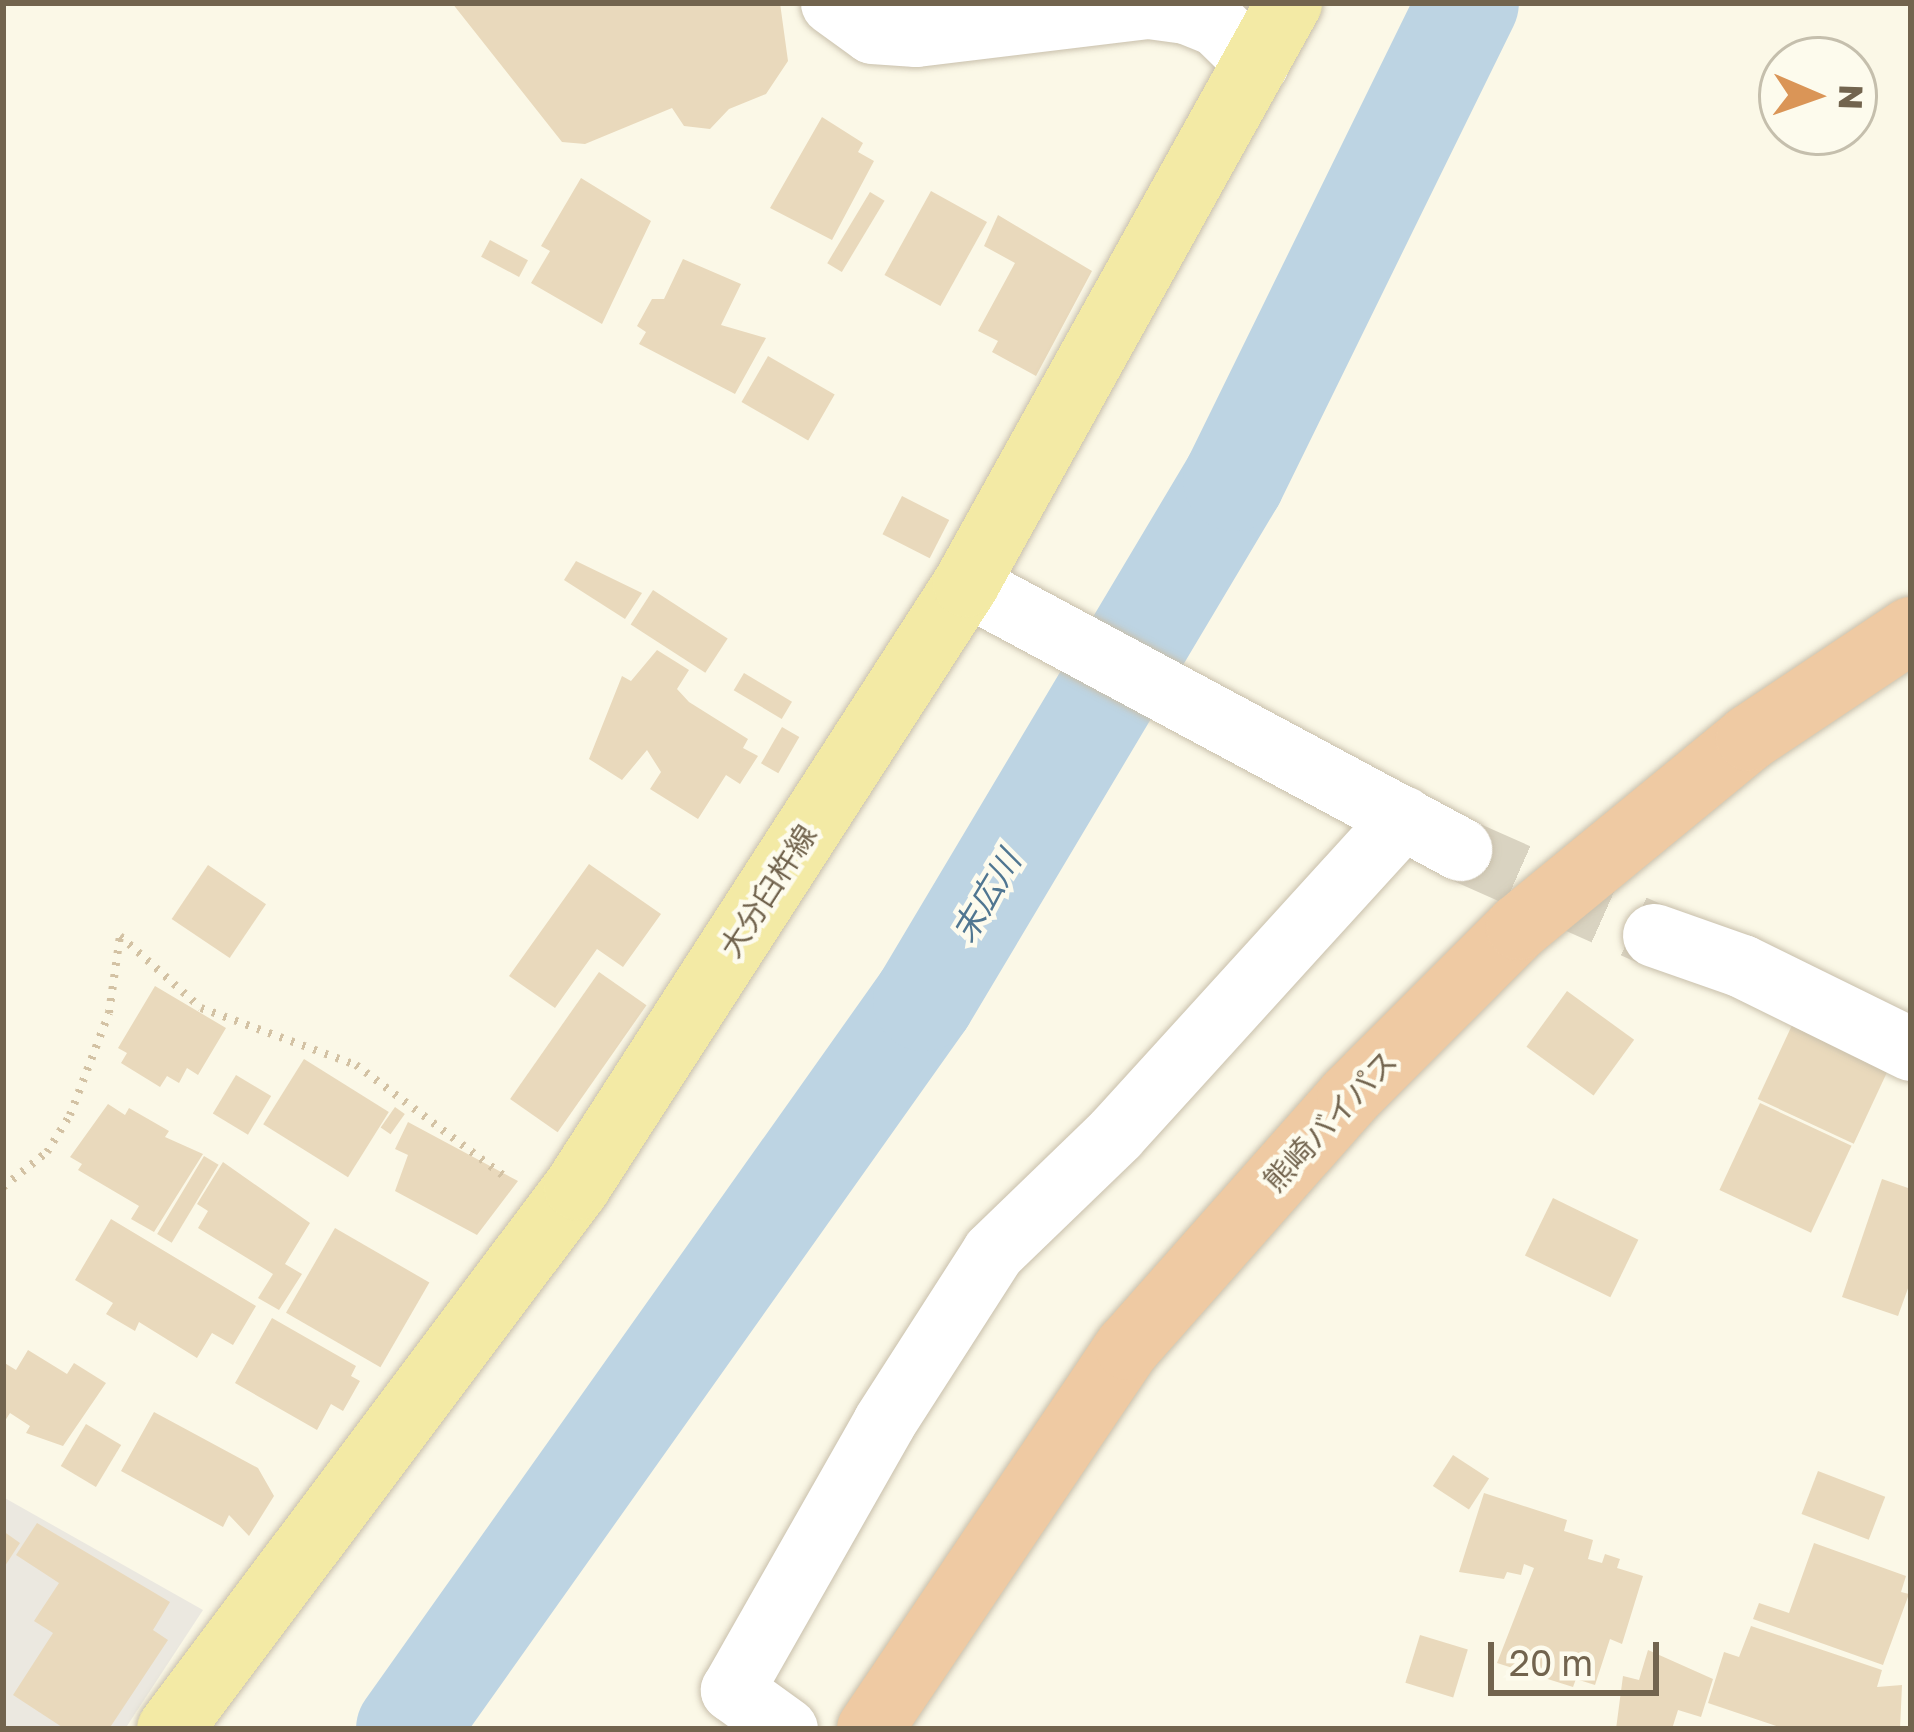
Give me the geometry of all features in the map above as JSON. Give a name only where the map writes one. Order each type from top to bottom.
[{"type":"highway","name":"熊崎バイパス","points":[[871,1729],[1022,1493],[1129,1347],[1350,1096],[1519,928],[1749,738],[1911,630]]},
{"type":"main road","name":"大分臼杵線","points":[[170,1729],[578,1187],[993,598],[1289,3]]},
{"type":"street","points":[[832,3],[872,32],[916,35],[1024,28],[1126,8],[1186,12],[1216,24],[1257,64]]},
{"type":"street","points":[[993,598],[1460,849]]},
{"type":"street","points":[[786,1729],[720,1709],[884,1422],[993,1252],[1115,1134],[1402,818]]},
{"type":"street","points":[[1654,935],[1742,966],[1911,1049]]},
{"type":"path","points":[[3,1187],[46,1152],[70,1115],[109,1013],[120,936],[201,1008],[356,1065],[534,1200],[578,1187]]},
{"type":"shaded area","points":[[3,1497],[203,1610],[125,1729],[3,1729]]},
{"type":"building","points":[[452,3],[780,3],[788,61],[766,94],[729,109],[710,129],[684,126],[672,108],[585,144],[562,142]]},
{"type":"building","points":[[822,117],[863,143],[858,152],[874,161],[832,240],[770,208]]},
{"type":"building","points":[[581,178],[651,221],[602,324],[531,283],[550,251],[541,246]]},
{"type":"building","points":[[931,191],[987,222],[940,306],[884,275]]},
{"type":"building","points":[[870,192],[885,201],[842,272],[827,263]]},
{"type":"building","points":[[998,215],[1092,271],[1036,376],[992,352],[998,341],[978,331],[1015,263],[984,246]]},
{"type":"building","points":[[490,240],[528,260],[519,277],[481,257]]},
{"type":"building","points":[[683,259],[741,284],[721,325],[766,338],[735,394],[639,344],[646,332],[637,326],[652,299],[664,299]]},
{"type":"building","points":[[768,356],[835,394],[808,440],[742,402]]},
{"type":"building","points":[[902,496],[949,520],[930,558],[882,534]]},
{"type":"building","points":[[576,561],[642,593],[625,619],[564,580]]},
{"type":"building","points":[[653,590],[728,638],[705,673],[631,624]]},
{"type":"building","points":[[657,650],[689,670],[677,689],[689,702],[748,739],[743,748],[758,756],[740,784],[726,775],[698,819],[650,789],[661,772],[647,750],[622,780],[589,759],[622,676],[631,681]]},
{"type":"building","points":[[744,673],[792,702],[782,719],[734,690]]},
{"type":"building","points":[[782,727],[799,737],[778,773],[761,763]]},
{"type":"building","points":[[589,864],[661,914],[623,967],[597,949],[555,1008],[509,976]]},
{"type":"building","points":[[208,865],[266,904],[230,958],[172,919]]},
{"type":"building","points":[[599,972],[647,1005],[558,1132],[510,1099]]},
{"type":"building","points":[[155,986],[226,1028],[198,1075],[187,1068],[179,1083],[167,1076],[160,1087],[121,1063],[127,1053],[118,1048]]},
{"type":"building","points":[[1567,991],[1634,1040],[1594,1096],[1526,1047]]},
{"type":"building","points":[[1794,1021],[1890,1066],[1854,1144],[1758,1099]]},
{"type":"building","points":[[304,1059],[389,1112],[348,1177],[263,1124]]},
{"type":"building","points":[[236,1075],[271,1096],[248,1135],[213,1114]]},
{"type":"building","points":[[1760,1103],[1852,1146],[1811,1233],[1719,1190]]},
{"type":"building","points":[[108,1104],[125,1115],[129,1108],[169,1131],[165,1137],[203,1154],[154,1232],[131,1219],[139,1206],[78,1170],[82,1164],[70,1157]]},
{"type":"building","points":[[395,1107],[405,1114],[390,1134],[381,1127]]},
{"type":"building","points":[[408,1122],[518,1181],[477,1235],[395,1191],[408,1155],[395,1149]]},
{"type":"building","points":[[204,1156],[219,1165],[172,1243],[157,1234]]},
{"type":"building","points":[[223,1162],[310,1223],[285,1264],[302,1274],[279,1310],[258,1298],[273,1274],[198,1228],[208,1211],[197,1204]]},
{"type":"building","points":[[1882,1179],[1911,1189],[1911,1280],[1898,1316],[1842,1297]]},
{"type":"building","points":[[1553,1198],[1638,1240],[1610,1297],[1525,1256]]},
{"type":"building","points":[[111,1219],[256,1306],[233,1345],[212,1333],[197,1358],[139,1322],[135,1331],[106,1314],[113,1303],[75,1280]]},
{"type":"building","points":[[335,1228],[429,1282],[380,1367],[286,1313]]},
{"type":"building","points":[[272,1318],[356,1366],[351,1376],[360,1381],[343,1411],[331,1404],[317,1430],[235,1383]]},
{"type":"building","points":[[28,1350],[67,1374],[74,1363],[106,1383],[63,1446],[26,1433],[30,1426],[10,1413],[3,1424],[3,1362],[16,1370]]},
{"type":"building","points":[[154,1412],[258,1468],[274,1496],[249,1536],[229,1515],[223,1527],[121,1471]]},
{"type":"building","points":[[86,1424],[121,1445],[96,1487],[61,1466]]},
{"type":"building","points":[[1453,1455],[1489,1478],[1469,1509],[1433,1486]]},
{"type":"building","points":[[1818,1471],[1885,1497],[1869,1540],[1802,1514]]},
{"type":"building","points":[[1484,1493],[1567,1520],[1564,1531],[1593,1540],[1588,1559],[1602,1563],[1605,1554],[1620,1559],[1617,1568],[1643,1576],[1622,1644],[1610,1639],[1595,1685],[1576,1679],[1573,1687],[1497,1663],[1534,1568],[1524,1564],[1521,1575],[1507,1572],[1504,1579],[1459,1572]]},
{"type":"building","points":[[37,1523],[170,1602],[153,1630],[168,1640],[109,1729],[65,1729],[13,1695],[53,1633],[34,1621],[59,1583],[16,1555]]},
{"type":"building","points":[[3,1531],[20,1543],[3,1569]]},
{"type":"building","points":[[1814,1543],[1906,1576],[1901,1592],[1909,1594],[1883,1665],[1753,1619],[1759,1603],[1789,1613]]},
{"type":"building","points":[[1751,1626],[1882,1670],[1877,1687],[1902,1685],[1900,1729],[1785,1729],[1708,1703],[1724,1652],[1739,1657]]},
{"type":"building","points":[[1420,1635],[1468,1650],[1453,1697],[1405,1683]]},
{"type":"building","points":[[1648,1650],[1713,1679],[1701,1717],[1678,1710],[1672,1729],[1616,1729],[1623,1676],[1639,1680]]},
{"type":"waterway","name":"末広川","points":[[407,1729],[924,1000],[1234,480],[1468,3]]},
{"type":"tunnel","points":[[1460,849],[1654,935]]}]
